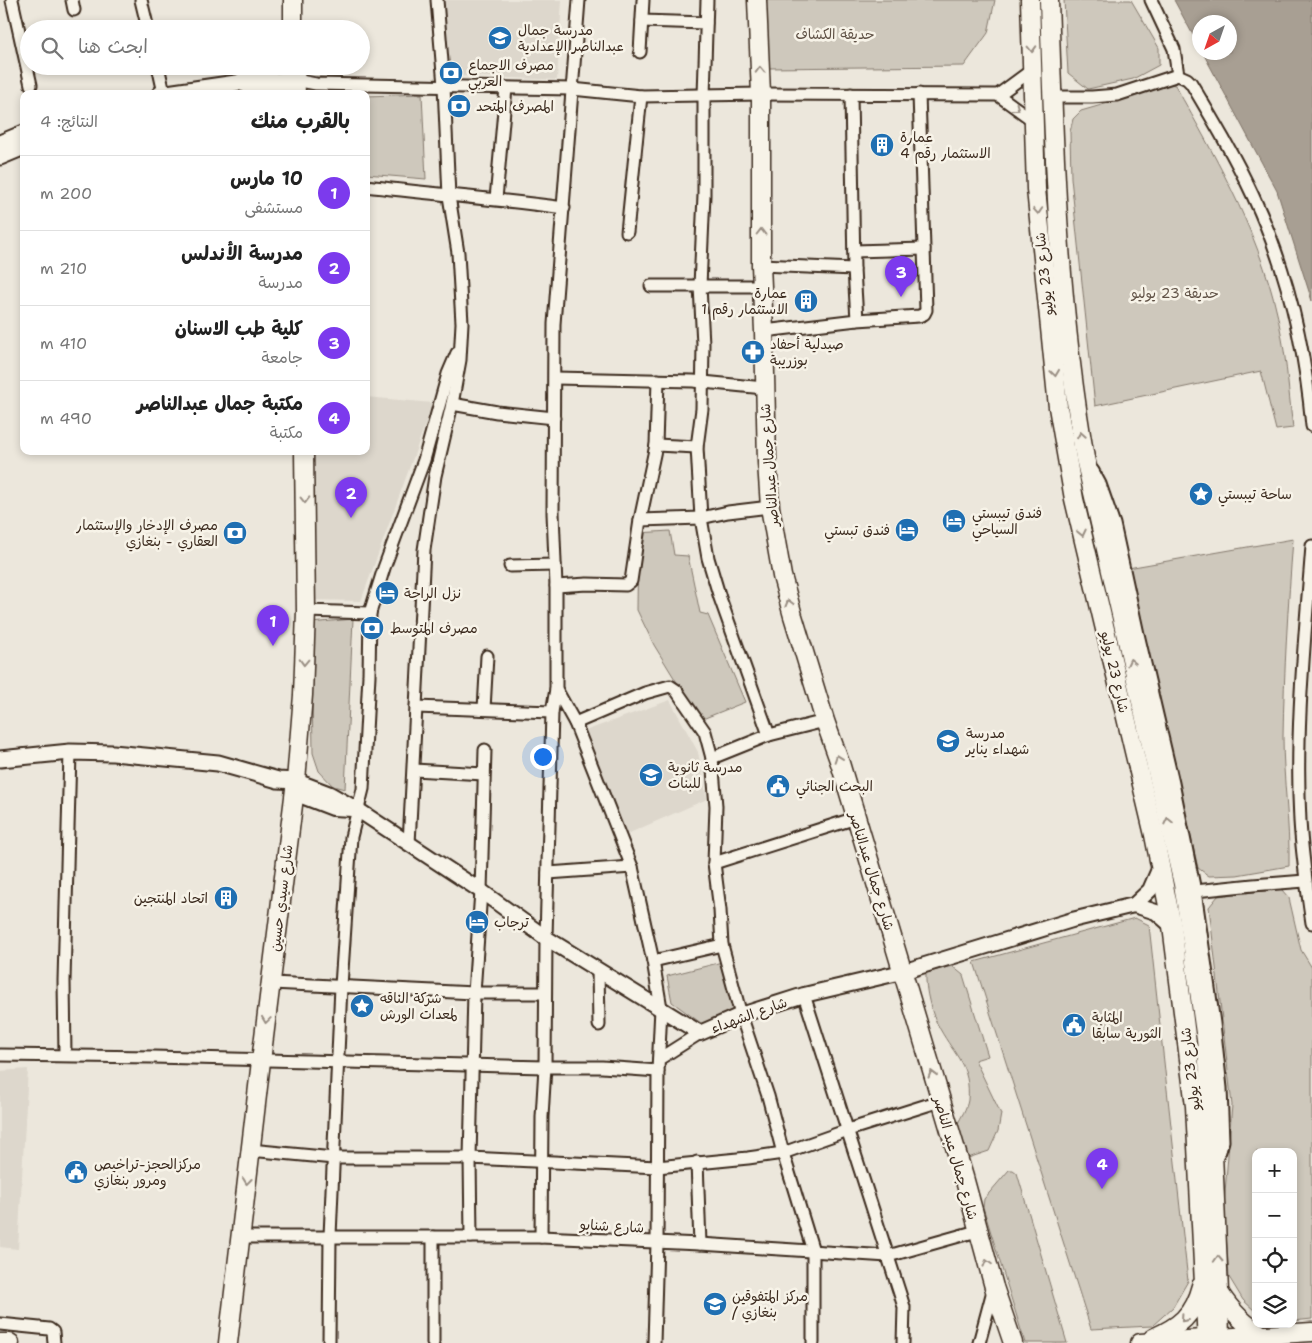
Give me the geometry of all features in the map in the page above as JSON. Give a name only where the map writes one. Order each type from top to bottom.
[{"type":"main road","points":[[292,20],[293,0]]},
{"type":"main road","name":"شارع جمال عبدالناصر","points":[[757,0],[761,94],[761,265],[764,388],[770,506],[786,592],[825,721],[840,763],[902,972]]},
{"type":"main road","name":"شارع 23 يوليو","points":[[1030,0],[1039,227],[1058,407],[1074,499],[1160,867],[1172,926],[1196,1106],[1203,1276],[1213,1341]]},
{"type":"main road","name":"شارع 23 يوليو","points":[[1049,0],[1060,253],[1076,404],[1085,458],[1168,793],[1206,1040],[1219,1292],[1213,1341]]},
{"type":"main road","points":[[252,90],[259,75]]},
{"type":"main road","points":[[257,90],[296,83]]},
{"type":"main road","points":[[0,143],[20,135]]},
{"type":"main road","points":[[0,157],[20,149]]},
{"type":"main road","points":[[1058,407],[1076,404]]},
{"type":"main road","name":"شارع سيدي حسين","points":[[228,1343],[295,787],[303,695],[306,611],[304,455]]},
{"type":"main road","points":[[0,760],[70,752],[113,752],[218,763],[278,780],[295,787]]},
{"type":"main road","name":"شارع جمال عبد الناصر","points":[[902,972],[964,1176],[977,1231],[1012,1343]]},
{"type":"main road","points":[[1142,1343],[1172,1330],[1182,1322],[1195,1304],[1203,1276]]},
{"type":"main road","points":[[1219,1292],[1248,1327],[1264,1336]]},
{"type":"main road","points":[[1142,1343],[1213,1341],[1312,1332]]},
{"type":"main road","points":[[0,1343],[9,1343]]},
{"type":"street","points":[[12,0],[20,34]]},
{"type":"street","points":[[141,0],[146,20]]},
{"type":"street","points":[[409,844],[424,550],[435,476],[458,377],[462,323],[458,253],[449,196],[444,86],[437,0]]},
{"type":"street","points":[[541,1237],[552,712],[556,689],[556,586],[553,513],[554,324],[579,0]]},
{"type":"street","points":[[640,52],[643,0]]},
{"type":"street","points":[[707,0],[704,96],[704,194],[700,286],[703,344],[702,409],[697,447],[701,518],[708,558],[720,598],[769,736]]},
{"type":"street","points":[[1151,0],[1174,49],[1178,75]]},
{"type":"street","points":[[642,21],[706,23]]},
{"type":"street","points":[[998,95],[1032,70]]},
{"type":"street","points":[[30,75],[32,85]]},
{"type":"street","points":[[159,75],[162,90]]},
{"type":"street","points":[[1052,97],[1117,95],[1178,75],[1191,83],[1215,122],[1254,197],[1284,275],[1300,338],[1312,426]]},
{"type":"street","points":[[296,83],[572,89],[641,96],[761,94],[998,95],[1034,122]]},
{"type":"street","points":[[496,199],[506,88]]},
{"type":"street","points":[[851,94],[854,269],[857,320]]},
{"type":"street","points":[[764,331],[924,314],[926,310],[919,94]]},
{"type":"street","points":[[627,232],[641,96]]},
{"type":"street","points":[[370,186],[564,208]]},
{"type":"street","points":[[854,251],[924,249]]},
{"type":"street","points":[[761,265],[854,269]]},
{"type":"street","points":[[651,286],[762,286]]},
{"type":"street","points":[[329,1343],[330,1236],[341,986],[350,837],[363,790],[370,613],[381,576],[424,460],[448,374],[461,342]]},
{"type":"street","points":[[555,378],[702,381],[764,388]]},
{"type":"street","points":[[556,586],[630,584],[640,520],[656,445],[658,380]]},
{"type":"street","points":[[452,404],[497,412],[554,418]]},
{"type":"street","points":[[656,445],[697,447]]},
{"type":"street","points":[[640,520],[701,518],[770,506]]},
{"type":"street","points":[[1312,546],[1301,694],[1299,774],[1300,821],[1312,923]]},
{"type":"street","points":[[510,566],[555,565]]},
{"type":"street","points":[[306,611],[370,613]]},
{"type":"street","points":[[484,709],[487,656]]},
{"type":"street","points":[[575,723],[646,693],[670,686],[676,690],[705,732],[712,758],[716,806],[714,863],[722,944],[741,1015],[768,1096],[813,1251],[813,1343]]},
{"type":"street","points":[[556,689],[575,723],[632,867],[653,961],[661,1008],[658,1071],[658,1243],[654,1343]]},
{"type":"street","points":[[416,707],[552,712]]},
{"type":"street","points":[[712,758],[769,736],[825,721]]},
{"type":"street","points":[[471,1237],[470,1158],[474,993],[481,891],[485,750]]},
{"type":"street","points":[[65,1056],[64,980],[70,752]]},
{"type":"street","points":[[414,770],[484,774]]},
{"type":"street","name":"شارع الشهداء","points":[[295,787],[330,794],[358,810],[481,891],[546,938],[700,1033],[741,1015],[804,995],[902,972],[1072,920],[1134,905]]},
{"type":"street","points":[[1168,793],[1195,891],[1214,1022],[1221,1088],[1223,1141],[1220,1151],[1213,1160]]},
{"type":"street","points":[[714,863],[856,818]]},
{"type":"street","points":[[548,873],[632,867]]},
{"type":"street","points":[[1134,905],[1150,890],[1160,867]]},
{"type":"street","points":[[1195,891],[1306,881]]},
{"type":"street","points":[[1134,905],[1150,909],[1172,926]]},
{"type":"street","points":[[653,961],[722,944]]},
{"type":"street","points":[[598,970],[599,1025]]},
{"type":"street","points":[[272,983],[474,993],[545,993]]},
{"type":"street","points":[[804,995],[904,1307],[903,1343]]},
{"type":"street","points":[[659,1059],[700,1033]]},
{"type":"street","points":[[0,1055],[602,1067],[658,1071]]},
{"type":"street","points":[[250,1150],[334,1158],[470,1158],[657,1167],[783,1153],[940,1101]]},
{"type":"street","points":[[697,1162],[700,1244]]},
{"type":"street","name":"شارع شنابو","points":[[240,1237],[541,1237],[700,1244],[888,1256],[977,1231]]},
{"type":"street","points":[[433,1237],[433,1343]]},
{"type":"street","points":[[979,1343],[994,1287]]},
{"type":"street","points":[[9,1343],[6,1325],[49,1329],[53,1332],[54,1343]]},
{"type":"shaded area","name":"مدرسة جمال عبدالناصر الإعدادية","points":[[438,0],[562,0],[557,80],[443,75]]},
{"type":"shaded area","points":[[1174,0],[1312,0],[1312,301],[1277,191],[1207,60],[1237,60],[1237,15],[1192,15],[1192,33]]},
{"type":"shaded area","points":[[370,397],[433,403],[361,601],[312,600],[311,455],[370,455]]},
{"type":"shaded area","name":"مدرسة ثانوية للبنات","points":[[670,700],[698,752],[707,799],[625,835],[582,732]]},
{"type":"shaded area","points":[[28,1069],[18,1249],[0,1247],[0,1071]]},
{"type":"green space","name":"حديقة الكشاف","points":[[766,0],[995,0],[988,33],[964,66],[767,68]]},
{"type":"green space","points":[[1064,0],[1131,0],[1159,48],[1159,65],[1133,79],[1088,89],[1068,73]]},
{"type":"green space","name":"حديقة 23 يوليو","points":[[1166,83],[1175,85],[1224,174],[1264,267],[1281,333],[1293,428],[1276,430],[1261,371],[1095,406],[1071,178],[1070,132],[1073,119],[1081,111],[1139,94],[1156,85]]},
{"type":"green space","points":[[422,94],[426,179],[370,174],[370,96]]},
{"type":"green space","points":[[670,531],[674,555],[688,556],[700,613],[708,615],[745,702],[700,720],[654,645],[637,610],[638,533]]},
{"type":"green space","points":[[1293,539],[1286,638],[1283,737],[1289,866],[1237,875],[1209,876],[1198,868],[1128,568]]},
{"type":"green space","points":[[353,619],[345,789],[333,786],[319,771],[313,753],[311,623]]},
{"type":"green space","points":[[1281,889],[1289,898],[1301,950],[1312,968],[1312,1319],[1297,1321],[1297,1148],[1252,1148],[1252,1308],[1243,1300],[1229,1277],[1224,1205],[1232,1105],[1209,907],[1218,896]]},
{"type":"green space","points":[[1135,918],[1149,925],[1188,1281],[1173,1307],[1152,1326],[1091,1329],[974,962]]},
{"type":"green space","points":[[726,961],[738,1019],[705,1026],[672,1002],[667,976]]},
{"type":"green space","points":[[952,966],[963,975],[988,1056],[975,1060],[1001,1114],[998,1131],[989,1151],[968,1158],[957,1125],[968,1100],[967,1078],[961,1062],[937,1023],[931,1009],[926,987],[926,973]]},
{"type":"green space","points":[[1009,1170],[1017,1173],[1067,1343],[1025,1343],[983,1207],[984,1199]]},
{"type":"place","name":"مدرسة جمال عبدالناصر الإعدادية","points":[[500,38]]},
{"type":"place","name":"مصرف الاجماع العربي","points":[[451,73]]},
{"type":"place","name":"المصرف المتحد","points":[[459,106]]},
{"type":"place","name":"عمارة الاستثمار رقم 4","points":[[882,145]]},
{"type":"place","name":"كلية طب الاسنان","points":[[901,297]]},
{"type":"place","name":"عمارة الاستثمار رقم 1","points":[[806,301]]},
{"type":"place","name":"صيدلية أحفاد بوزريبة","points":[[753,352]]},
{"type":"place","name":"ساحة تيبستي","points":[[1201,494]]},
{"type":"place","name":"مدرسة الأندلس","points":[[351,518]]},
{"type":"place","name":"فندق تيبستي السياحي","points":[[954,521]]},
{"type":"place","name":"فندق تبستي","points":[[907,530]]},
{"type":"place","name":"مصرف الإدخار والإستثمار العقاري - بنغازي","points":[[235,533]]},
{"type":"place","name":"نزل الراحة","points":[[387,593]]},
{"type":"place","name":"مصرف المتوسط","points":[[372,628]]},
{"type":"place","name":"10 مارس","points":[[273,646]]},
{"type":"place","name":"مدرسة شهداء يناير","points":[[948,741]]},
{"type":"place","name":"مدرسة ثانوية للبنات","points":[[651,775]]},
{"type":"place","name":"البحث الجنائي","points":[[778,786]]},
{"type":"place","name":"اتحاد المنتجين","points":[[226,898]]},
{"type":"place","name":"ترجاب","points":[[477,922]]},
{"type":"place","name":"شركة الناقه لمعدات الورش","points":[[362,1006]]},
{"type":"place","name":"المثابة الثورية سابقا","points":[[1074,1025]]},
{"type":"place","name":"مركزالحجز-تراخيص ومرور بنغازي","points":[[76,1172]]},
{"type":"place","name":"مكتبة جمال عبدالناصر","points":[[1102,1189]]},
{"type":"place","name":"مركز المتفوقين / بنغازي","points":[[715,1304]]}]
